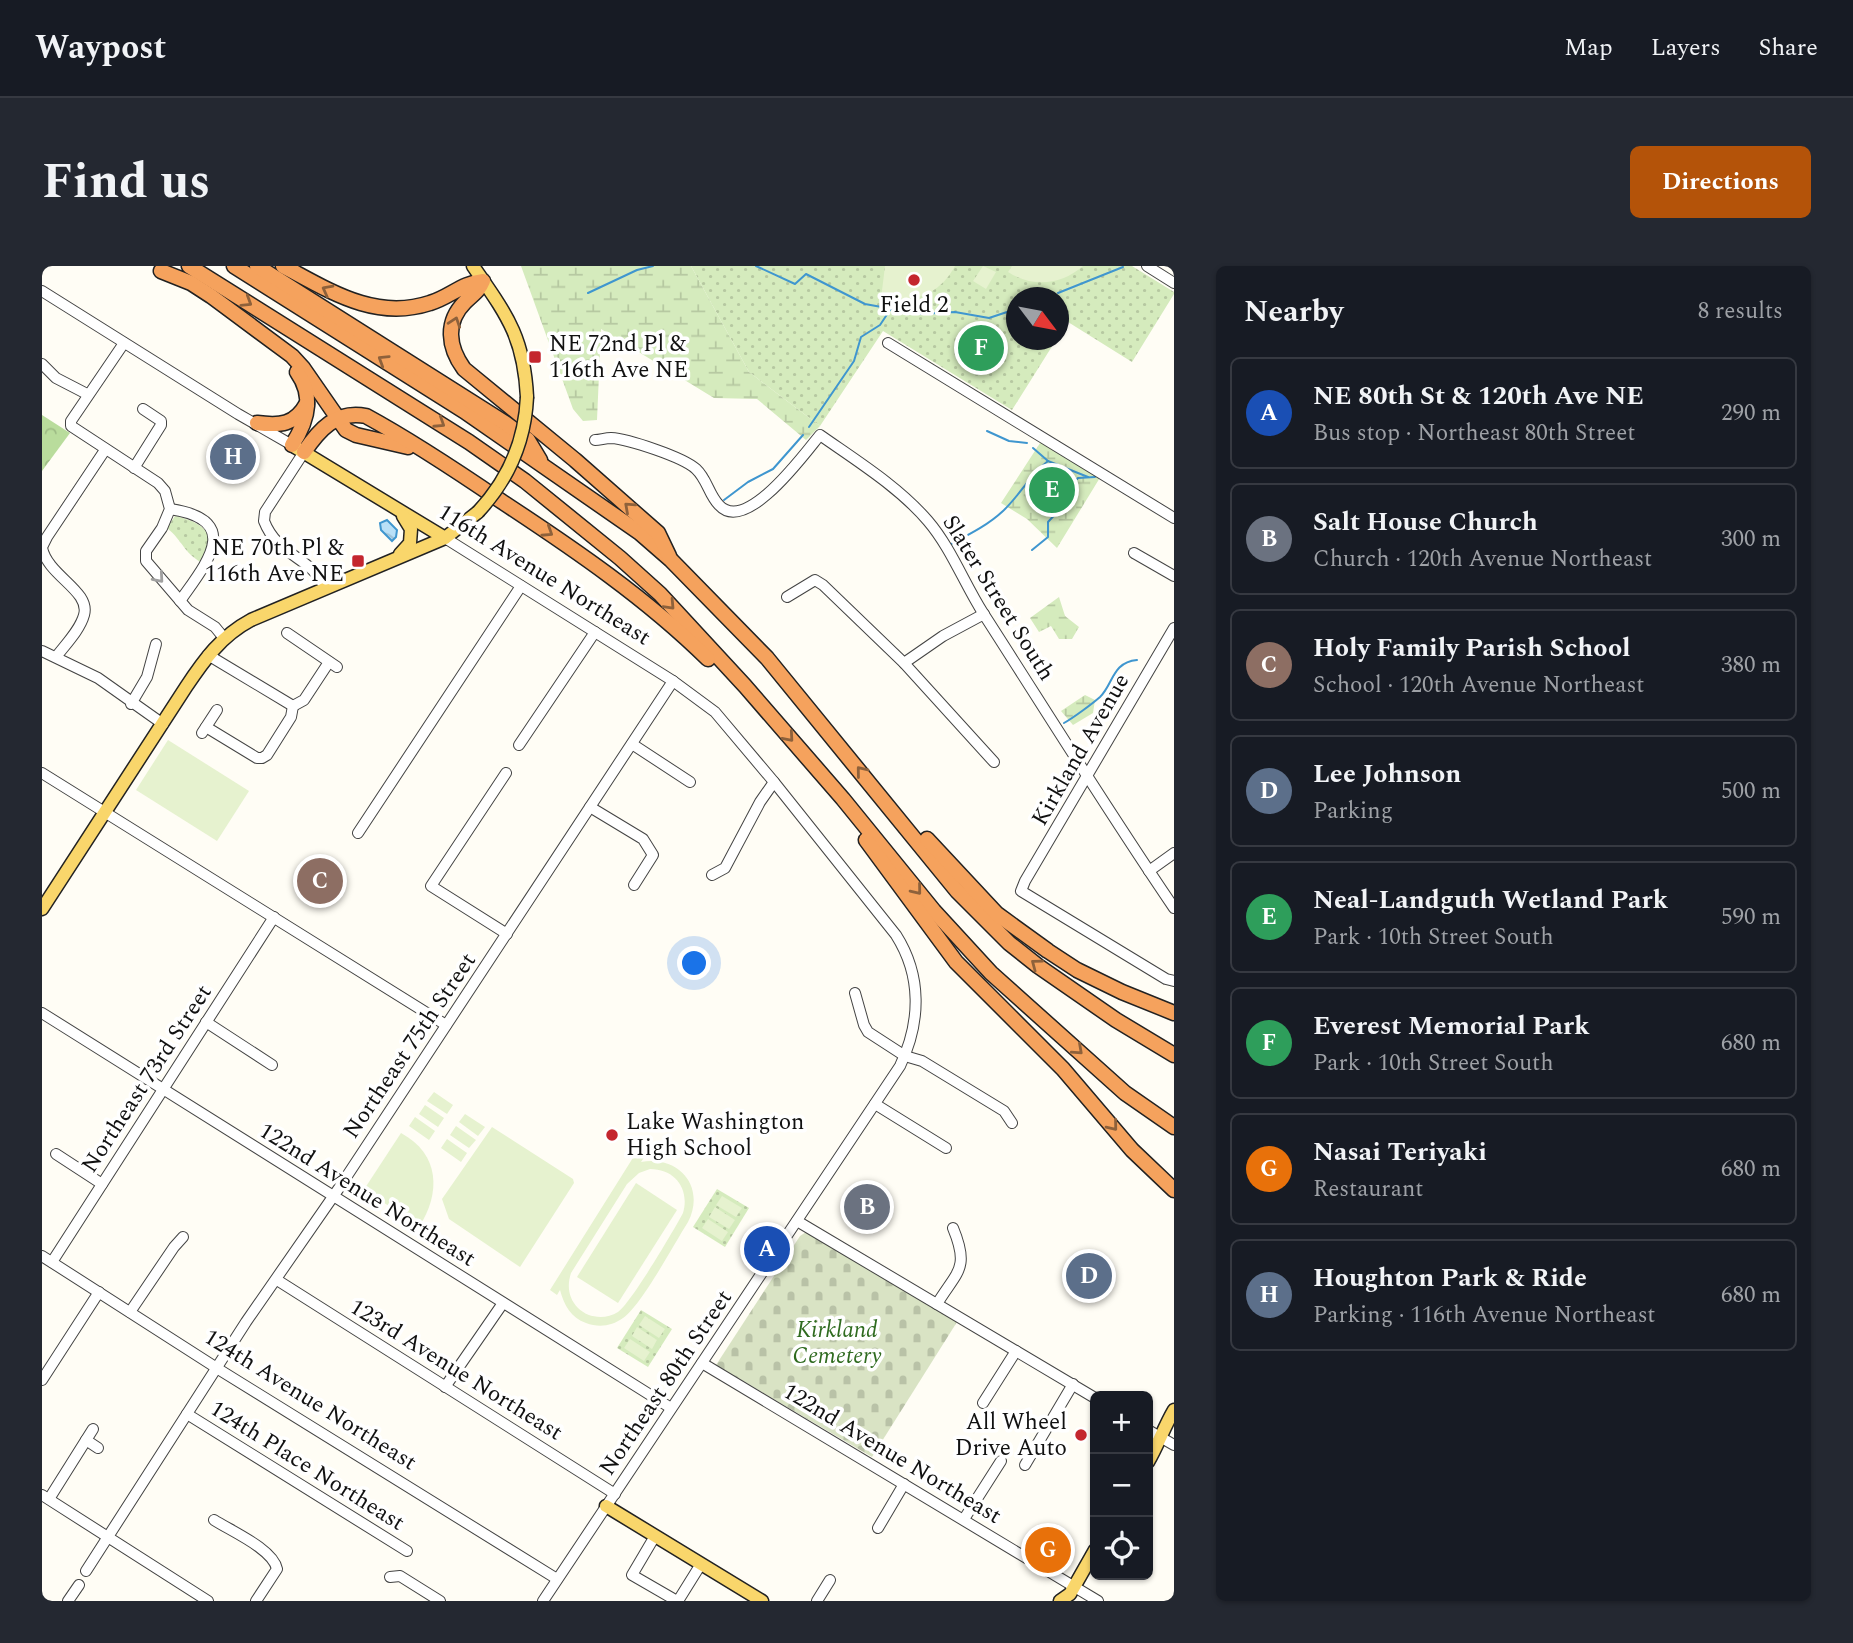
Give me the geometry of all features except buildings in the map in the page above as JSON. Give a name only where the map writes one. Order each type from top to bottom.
[{"type":"highway","points":[[189,266],[393,392],[525,481],[582,525],[660,594],[745,686],[843,799],[934,911],[991,973],[1125,1093],[1174,1127]]},
{"type":"highway","points":[[234,266],[464,411],[628,524],[671,560],[767,658],[957,891],[1009,943],[1116,1020],[1174,1055]]},
{"type":"highway","points":[[257,266],[505,423],[528,440],[543,465]]},
{"type":"highway","points":[[283,266],[349,301],[380,308],[419,306],[445,297],[468,282],[483,281],[478,292],[466,301],[455,316],[450,338],[457,359],[464,369],[575,460],[658,533],[671,560]]},
{"type":"highway","points":[[157,268],[211,296],[292,356],[342,427],[356,435],[397,443],[439,461]]},
{"type":"highway","points":[[157,268],[296,371],[304,386],[307,403],[306,421],[298,449]]},
{"type":"highway","points":[[257,424],[288,423],[296,418],[307,403]]},
{"type":"highway","points":[[298,449],[337,418],[347,415],[366,416],[576,551],[641,599],[729,679],[745,686]]},
{"type":"highway","points":[[843,799],[847,814],[900,890],[956,962],[1063,1069],[1132,1150],[1174,1190]]},
{"type":"highway","points":[[904,824],[926,838],[997,914],[1048,951],[1077,970],[1174,1013]]},
{"type":"main road","points":[[42,909],[208,655],[224,638],[251,621],[445,538],[478,512],[501,483],[522,435],[527,397],[523,360],[516,334],[506,314],[473,266]]},
{"type":"main road","name":"116th Avenue Northeast","points":[[298,449],[445,538]]},
{"type":"main road","points":[[396,558],[410,543],[411,530],[409,523],[398,510]]},
{"type":"main road","points":[[1162,1438],[1174,1410]]},
{"type":"main road","points":[[1153,1454],[1174,1422]]},
{"type":"main road","points":[[1162,1438],[1174,1432]]},
{"type":"main road","points":[[606,1506],[762,1601]]},
{"type":"main road","points":[[1069,1596],[1090,1559]]},
{"type":"street","points":[[1147,266],[1174,283]]},
{"type":"street","name":"116th Avenue Northeast","points":[[42,291],[298,449]]},
{"type":"street","points":[[124,342],[87,394],[71,421],[71,426],[158,483],[164,491],[170,509],[162,528],[146,551],[146,561],[188,610],[215,627],[224,638]]},
{"type":"street","points":[[888,343],[1174,518]]},
{"type":"street","points":[[42,364],[63,383],[87,394]]},
{"type":"street","points":[[134,468],[161,425],[161,421],[144,409]]},
{"type":"street","name":"Slater Street South","points":[[595,440],[612,438],[667,454],[687,463],[704,479],[719,506],[737,512],[774,489],[820,435],[899,493],[926,518],[1087,778],[1174,908]]},
{"type":"street","points":[[298,449],[265,512],[264,521],[278,544],[317,572],[325,588]]},
{"type":"street","points":[[56,657],[84,617],[85,606],[83,597],[44,559],[42,548],[105,450]]},
{"type":"street","points":[[170,509],[187,512],[200,519],[212,532],[214,543],[210,559],[180,601]]},
{"type":"street","name":"116th Avenue Northeast","points":[[445,538],[673,681],[715,712],[775,782],[903,947],[912,971],[917,1002]]},
{"type":"street","points":[[1134,553],[1174,576]]},
{"type":"street","points":[[787,597],[815,580],[823,585],[904,663],[994,762]]},
{"type":"street","points":[[358,833],[521,586]]},
{"type":"street","points":[[904,663],[943,636],[984,614]]},
{"type":"street","name":"Kirkland Avenue","points":[[1174,628],[1021,891],[1166,979],[1174,981]]},
{"type":"street","points":[[519,746],[595,632]]},
{"type":"street","points":[[287,633],[333,664],[304,700],[293,706]]},
{"type":"street","points":[[131,704],[147,677],[156,644]]},
{"type":"street","points":[[42,651],[98,678],[131,704],[163,724]]},
{"type":"street","points":[[208,655],[293,706]]},
{"type":"street","name":"Northeast 75th Street","points":[[86,1571],[217,1367],[673,681]]},
{"type":"street","points":[[217,710],[204,730],[257,758],[262,758],[267,755],[291,717],[293,706]]},
{"type":"street","points":[[632,744],[690,782]]},
{"type":"street","points":[[42,773],[446,1025]]},
{"type":"street","points":[[506,773],[431,886],[507,934]]},
{"type":"street","points":[[712,875],[725,868],[760,802],[775,782]]},
{"type":"street","points":[[590,807],[643,839],[653,855],[634,885]]},
{"type":"street","points":[[1149,871],[1174,853]]},
{"type":"street","name":"Northeast 73rd Street","points":[[52,1262],[274,917]]},
{"type":"street","points":[[855,993],[868,1032],[905,1056],[922,1061],[1004,1111],[1012,1122]]},
{"type":"street","name":"Northeast 80th Street","points":[[543,1601],[905,1056],[913,1032],[917,1002]]},
{"type":"street","name":"122nd Avenue Northeast","points":[[42,1013],[671,1408]]},
{"type":"street","points":[[206,1022],[272,1065]]},
{"type":"street","points":[[875,1104],[946,1147]]},
{"type":"street","points":[[56,1154],[102,1184]]},
{"type":"street","points":[[797,1220],[1090,1395]]},
{"type":"street","points":[[937,1304],[959,1272],[962,1261],[962,1248],[953,1228]]},
{"type":"street","points":[[131,1312],[183,1237]]},
{"type":"street","name":"124th Avenue Northeast","points":[[42,1256],[557,1579]]},
{"type":"street","name":"123rd Avenue Northeast","points":[[277,1280],[615,1494]]},
{"type":"street","points":[[42,1380],[99,1292]]},
{"type":"street","points":[[445,1387],[503,1303]]},
{"type":"street","points":[[983,1403],[1016,1351]]},
{"type":"street","name":"122nd Avenue Northeast","points":[[702,1363],[964,1519],[1069,1596],[1098,1601]]},
{"type":"street","points":[[1025,1465],[1073,1384]]},
{"type":"street","name":"124th Place Northeast","points":[[187,1414],[407,1551]]},
{"type":"street","points":[[93,1429],[45,1497],[208,1601]]},
{"type":"street","points":[[1153,1433],[1174,1445]]},
{"type":"street","points":[[86,1440],[98,1448]]},
{"type":"street","points":[[964,1519],[1001,1461]]},
{"type":"street","points":[[878,1528],[904,1484]]},
{"type":"street","points":[[214,1520],[269,1554],[276,1564],[277,1569],[256,1601]]},
{"type":"street","points":[[655,1536],[632,1575],[678,1601],[701,1564]]},
{"type":"street","points":[[390,1577],[400,1576],[440,1601]]},
{"type":"street","points":[[817,1601],[830,1580]]},
{"type":"street","points":[[68,1601],[79,1585]]},
{"type":"green space","points":[[521,266],[691,266],[749,372],[820,426],[806,440],[757,399],[714,398],[601,329],[597,420],[583,421],[573,409]]},
{"type":"green space","points":[[691,266],[1132,266],[1174,292],[1132,362],[1069,323],[1069,287],[1006,287],[1006,350],[1050,350],[1012,410],[883,331],[820,426],[749,372]]},
{"type":"green space","name":"Field 2","points":[[885,266],[955,266],[949,276],[933,291],[914,298],[892,300],[881,299]]},
{"type":"green space","points":[[983,266],[996,272],[986,289],[973,281]]},
{"type":"green space","points":[[1012,266],[1083,266],[1066,277],[1037,282],[1008,272]]},
{"type":"green space","points":[[42,415],[70,433],[42,471]]},
{"type":"green space","points":[[1042,440],[1101,476],[1057,548],[1027,519],[1001,503]]},
{"type":"green space","points":[[175,516],[191,521],[206,531],[209,544],[202,563],[191,555],[167,528]]},
{"type":"green space","points":[[1059,597],[1065,616],[1079,627],[1072,639],[1059,639],[1051,626],[1039,632],[1030,618]]},
{"type":"green space","points":[[1085,695],[1095,700],[1093,713],[1073,725],[1061,711]]},
{"type":"green space","points":[[168,740],[249,791],[217,841],[136,790]]},
{"type":"green space","points":[[434,1092],[453,1105],[447,1114],[427,1101]]},
{"type":"green space","points":[[425,1105],[444,1118],[438,1127],[419,1114]]},
{"type":"green space","points":[[465,1114],[485,1127],[478,1136],[459,1122]]},
{"type":"green space","points":[[415,1117],[435,1131],[429,1140],[409,1126]]},
{"type":"green space","points":[[456,1126],[476,1140],[469,1148],[450,1135]]},
{"type":"green space","points":[[492,1127],[573,1179],[574,1183],[520,1267],[449,1219],[442,1199]]},
{"type":"green space","points":[[401,1133],[423,1152],[433,1175],[431,1201],[419,1227],[365,1188]]},
{"type":"green space","points":[[447,1139],[467,1153],[461,1162],[441,1148]]},
{"type":"green space","points":[[641,1145],[649,1150],[641,1162],[667,1164],[686,1176],[694,1197],[688,1222],[648,1288],[623,1318],[605,1325],[586,1323],[576,1318],[569,1310],[560,1290],[557,1295],[550,1290]],"holes":[[[650,1169],[667,1172],[682,1189],[685,1204],[683,1213],[652,1266],[624,1306],[608,1316],[587,1314],[578,1308],[570,1296],[571,1273],[627,1184],[639,1173]]]},
{"type":"green space","points":[[636,1183],[677,1210],[618,1303],[577,1277]]},
{"type":"green space","points":[[717,1189],[749,1208],[725,1247],[693,1227]]},
{"type":"green space","points":[[722,1196],[742,1208],[736,1217],[716,1205]]},
{"type":"green space","points":[[715,1207],[735,1220],[729,1229],[709,1217]]},
{"type":"green space","points":[[708,1219],[728,1232],[722,1241],[702,1228]]},
{"type":"green space","name":"Kirkland Cemetery","points":[[806,1232],[957,1322],[872,1457],[716,1365],[800,1236]]},
{"type":"green space","points":[[641,1310],[672,1329],[648,1367],[617,1348]]},
{"type":"green space","points":[[645,1316],[665,1329],[659,1338],[639,1325]]},
{"type":"green space","points":[[637,1327],[657,1340],[652,1349],[632,1336]]},
{"type":"green space","points":[[630,1339],[650,1352],[644,1361],[624,1348]]},
{"type":"water","points":[[387,520],[397,530],[392,541],[381,530],[380,523]]},
{"type":"waterway","points":[[588,293],[637,270],[653,266]]},
{"type":"waterway","points":[[756,266],[795,284],[806,274],[865,304],[920,314],[955,312],[989,318],[1006,312]]},
{"type":"waterway","points":[[1069,289],[1123,267]]},
{"type":"waterway","points":[[809,427],[854,361],[861,337],[880,325],[890,310]]},
{"type":"waterway","points":[[987,431],[1009,441],[1027,443]]},
{"type":"waterway","points":[[724,500],[748,482],[773,469],[803,435]]},
{"type":"waterway","points":[[1033,448],[1048,461]]},
{"type":"waterway","points":[[951,544],[997,516],[1048,461],[1088,477]]},
{"type":"waterway","points":[[1032,550],[1048,537],[1048,522],[1059,510],[1065,491],[1078,478],[1095,477]]},
{"type":"waterway","points":[[1064,723],[1100,697],[1122,665],[1137,660]]},
{"type":"place","name":"Field 2","points":[[914,280]]},
{"type":"place","name":"Everest Memorial Park","points":[[981,348]]},
{"type":"place","name":"NE 72nd Pl & 116th Ave NE","points":[[535,357]]},
{"type":"place","name":"Houghton Park & Ride","points":[[233,457]]},
{"type":"place","name":"Neal-Landguth Wetland Park","points":[[1052,490]]},
{"type":"place","name":"NE 70th Pl & 116th Ave NE","points":[[358,561]]},
{"type":"place","name":"Holy Family Parish School","points":[[320,881]]},
{"type":"place","name":"Lake Washington High School","points":[[612,1135]]},
{"type":"place","name":"Salt House Church","points":[[867,1207]]},
{"type":"place","name":"NE 80th St & 120th Ave NE","points":[[767,1249]]},
{"type":"place","name":"Lee Johnson","points":[[1089,1276]]},
{"type":"place","name":"All Wheel Drive Auto","points":[[1081,1435]]},
{"type":"place","name":"Nasai Teriyaki","points":[[1048,1550]]}]
